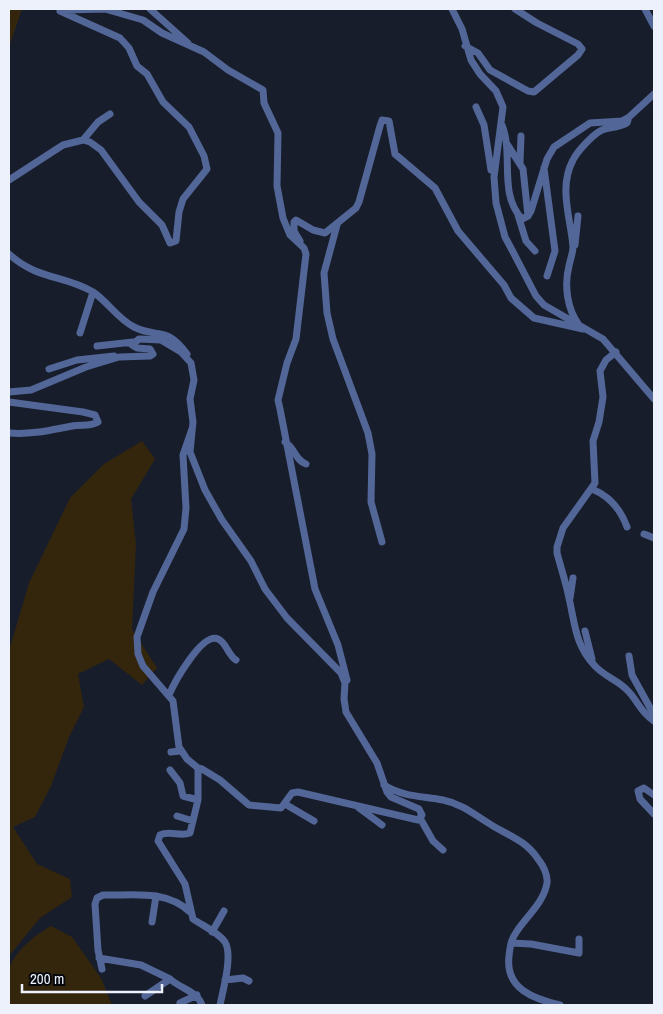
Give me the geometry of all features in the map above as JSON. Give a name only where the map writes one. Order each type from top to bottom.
[{"type":"street","points":[[83,140],[101,150],[139,202],[162,225],[170,243],[176,241],[179,212],[183,199],[207,169],[204,156],[189,127],[163,102],[147,74],[137,66],[129,48],[120,38],[60,11],[105,9],[143,20],[162,33],[192,46],[263,90],[264,103],[278,133],[277,186],[284,218],[290,235],[304,248]]},
{"type":"street","points":[[150,9],[192,46]]},
{"type":"street","points":[[452,9],[462,29],[465,46],[480,74],[501,100],[503,107],[494,177]]},
{"type":"street","points":[[465,46],[478,53],[490,70],[528,91],[534,92],[578,55],[582,49],[578,44],[537,23],[515,9]]},
{"type":"street","points":[[645,9],[654,26]]},
{"type":"street","points":[[518,214],[522,219],[528,216],[544,168],[554,148],[565,142],[584,126],[596,122],[622,121],[628,118],[654,94]]},
{"type":"street","points":[[476,107],[484,125],[494,177],[496,203],[505,237],[536,296],[544,305],[583,329],[604,339],[654,399]]},
{"type":"street","points":[[9,180],[63,145],[83,140],[98,122],[110,114]]},
{"type":"street","points":[[573,249],[566,191],[573,159],[598,132],[627,124],[628,118]]},
{"type":"street","points":[[442,850],[433,842],[420,818],[419,809],[391,797],[384,785],[377,763],[346,712],[344,699],[346,672],[338,644],[315,589],[278,400],[287,363],[296,340],[306,254],[294,231],[296,220],[319,233],[325,233],[356,208],[382,120],[389,121],[396,154],[435,188],[463,238],[504,285],[510,298],[534,318],[583,329]]},
{"type":"street","points":[[501,124],[506,141],[507,177],[512,202],[518,214],[526,241],[535,251]]},
{"type":"street","points":[[520,164],[521,136]]},
{"type":"street","points":[[506,141],[525,176],[528,216]]},
{"type":"street","points":[[544,168],[554,251],[552,264],[547,276]]},
{"type":"street","points":[[578,216],[568,268],[567,294],[575,319],[583,329]]},
{"type":"street","points":[[337,225],[324,272],[328,313],[333,339],[368,433],[372,454],[371,502],[382,542]]},
{"type":"street","points":[[9,254],[19,264],[37,273],[93,292],[133,326],[166,334],[181,345],[191,363],[194,380],[190,399],[192,429],[190,452],[205,490],[220,517],[251,561],[270,596],[287,618],[341,674],[345,686]]},
{"type":"street","points":[[80,333],[93,292]]},
{"type":"street","points":[[97,346],[133,342],[139,339],[160,340],[181,352],[191,363]]},
{"type":"street","points":[[49,369],[87,358],[150,356],[153,354],[150,348],[134,347],[133,342]]},
{"type":"street","points":[[616,352],[606,360],[600,371],[603,397],[599,422],[593,441],[596,477],[592,490],[563,528],[557,547],[570,598],[575,632],[593,664],[603,674],[626,689],[640,710],[654,721]]},
{"type":"street","points":[[9,392],[31,390],[86,367],[119,357]]},
{"type":"street","points":[[9,402],[83,412],[95,415],[98,422],[92,426],[74,425],[48,432],[9,433]]},
{"type":"street","points":[[192,429],[184,455],[186,508],[184,529],[153,592],[138,637],[137,650],[141,663],[169,695],[174,704],[180,751],[198,768],[220,780],[249,805],[277,809],[285,804],[295,792],[350,803],[411,820],[420,818]]},
{"type":"street","points":[[285,442],[290,446],[300,462],[306,464]]},
{"type":"street","points":[[592,490],[598,492],[614,505],[622,515],[627,527]]},
{"type":"street","points":[[644,534],[654,538]]},
{"type":"street","points":[[570,598],[573,578]]},
{"type":"street","points":[[585,631],[593,664]]},
{"type":"street","points":[[169,695],[175,680],[200,645],[209,639],[215,638],[222,641],[236,660]]},
{"type":"street","points":[[629,656],[632,675],[654,716]]},
{"type":"street","points":[[170,752],[180,751]]},
{"type":"street","points":[[198,768],[198,800],[190,833],[184,835],[166,832],[160,835],[158,841],[185,884],[193,919],[226,944],[229,957],[220,1005]]},
{"type":"street","points":[[170,770],[180,783],[183,796],[198,800]]},
{"type":"street","points":[[384,785],[409,795],[444,800],[468,808],[495,827],[519,839],[536,856],[545,871],[547,885],[540,900],[515,933],[511,943],[508,968],[513,980],[533,998],[560,1005]]},
{"type":"street","points":[[654,795],[644,788],[638,791],[640,799],[654,814]]},
{"type":"street","points":[[350,803],[382,825]]},
{"type":"street","points":[[285,804],[314,821]]},
{"type":"street","points":[[177,816],[193,821]]},
{"type":"street","points":[[102,969],[95,904],[97,898],[103,895],[156,896],[180,904],[190,912]]},
{"type":"street","points":[[152,922],[156,896]]},
{"type":"street","points":[[212,932],[224,912]]},
{"type":"street","points":[[511,943],[531,944],[579,953],[579,939]]},
{"type":"street","points":[[100,958],[141,965],[197,995],[202,1005]]},
{"type":"street","points":[[225,980],[243,978],[249,981]]},
{"type":"street","points":[[145,996],[170,979]]},
{"type":"street","points":[[180,1003],[197,995]]},
{"type":"shaded area","points":[[9,9],[22,9],[9,47]]},
{"type":"shaded area","points":[[142,441],[155,459],[131,499],[136,544],[132,629],[157,668],[142,685],[109,659],[78,674],[84,707],[69,737],[51,786],[35,817],[13,827],[37,864],[70,879],[72,897],[40,918],[9,956],[9,651],[29,583],[70,498],[104,464]]},
{"type":"shaded area","points":[[51,926],[72,937],[101,978],[112,1005],[9,1005],[8,977],[12,962],[26,944]]}]
